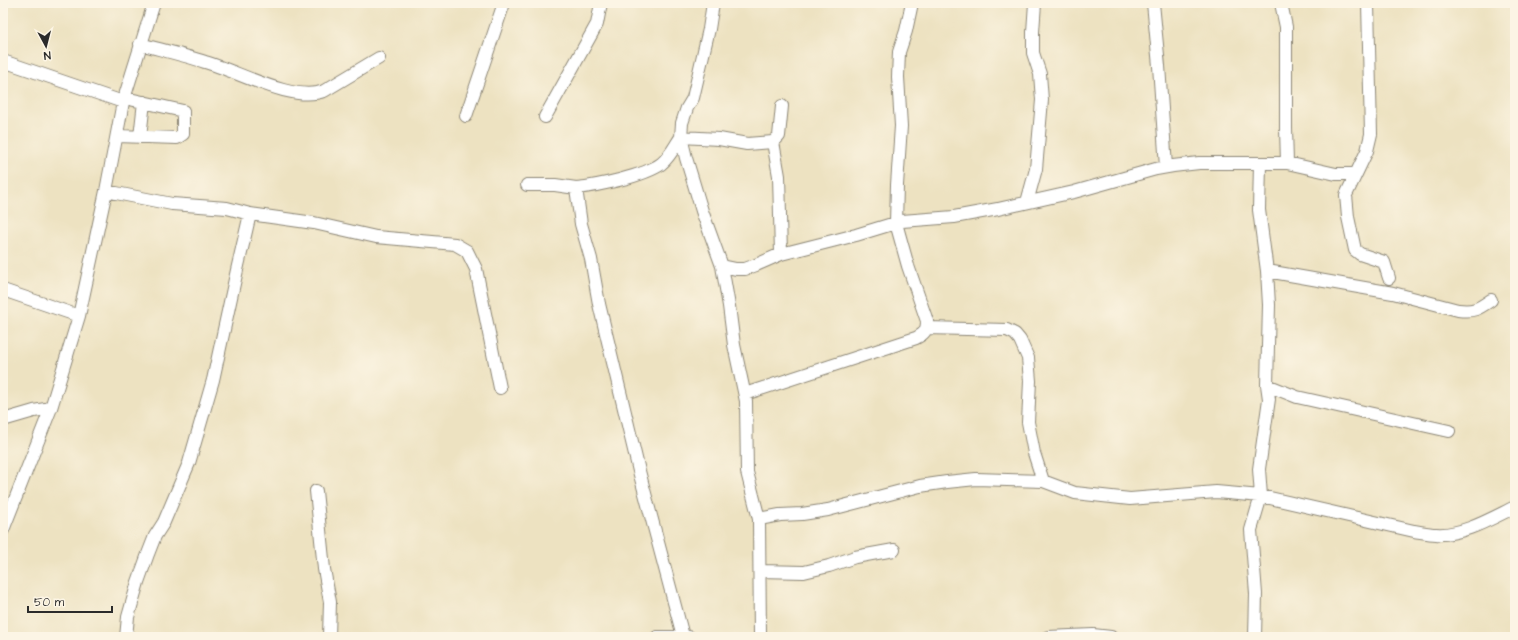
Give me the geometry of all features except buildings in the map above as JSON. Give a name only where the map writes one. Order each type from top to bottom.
[{"type":"street","points":[[3,530],[51,408],[79,316],[124,100],[140,44],[154,3]]},
{"type":"street","points":[[466,116],[504,3]]},
{"type":"street","points":[[545,117],[597,24],[601,3]]},
{"type":"street","points":[[713,3],[709,28],[693,98],[684,115],[681,136],[702,211],[722,266],[734,345],[745,394],[747,472],[759,519],[760,637]]},
{"type":"street","points":[[745,394],[916,338],[924,334],[927,328],[927,321],[908,266],[896,223],[901,126],[898,77],[899,52],[906,31],[912,3]]},
{"type":"street","points":[[1027,202],[1036,169],[1042,100],[1040,74],[1033,53],[1035,3]]},
{"type":"street","points":[[1153,3],[1166,167]]},
{"type":"street","points":[[1281,3],[1286,27],[1287,163]]},
{"type":"street","points":[[1368,3],[1370,134],[1367,151],[1346,195],[1346,205],[1355,250],[1360,254],[1384,262],[1389,278]]},
{"type":"street","points":[[140,44],[206,62],[287,92],[315,94],[324,91],[379,58]]},
{"type":"street","points":[[3,61],[124,100],[144,102],[184,110],[183,134],[177,138],[117,136]]},
{"type":"street","points":[[140,137],[144,102]]},
{"type":"street","points":[[681,136],[747,144],[773,142],[779,136],[782,106]]},
{"type":"street","points":[[527,185],[554,185],[576,188],[593,186],[651,170],[662,163],[670,155],[681,136]]},
{"type":"street","points":[[773,142],[779,176],[781,254]]},
{"type":"street","points":[[722,266],[745,269],[781,254],[856,236],[902,221],[969,214],[1074,192],[1166,167],[1199,163],[1287,163],[1336,174],[1355,174]]},
{"type":"street","points":[[1256,637],[1256,594],[1251,530],[1261,496],[1259,469],[1269,399],[1267,385],[1269,305],[1267,271],[1259,210],[1260,163]]},
{"type":"street","points":[[576,188],[581,224],[591,259],[599,304],[639,472],[687,636],[657,637]]},
{"type":"street","points":[[106,191],[172,204],[227,208],[250,214],[314,223],[376,237],[455,244],[467,251],[476,269],[500,388]]},
{"type":"street","points":[[126,637],[128,617],[140,575],[153,542],[164,522],[184,475],[207,403],[250,214]]},
{"type":"street","points":[[1267,271],[1393,293],[1469,312],[1478,309],[1491,300]]},
{"type":"street","points":[[3,290],[79,316]]},
{"type":"street","points":[[927,328],[1007,330],[1015,334],[1020,340],[1028,358],[1030,381],[1028,422],[1034,453],[1044,481]]},
{"type":"street","points":[[1267,385],[1297,397],[1449,431]]},
{"type":"street","points":[[3,420],[34,410],[51,408]]},
{"type":"street","points":[[759,519],[780,515],[802,514],[828,510],[920,486],[976,479],[1044,481],[1075,493],[1130,499],[1216,492],[1261,496],[1414,531],[1436,534],[1451,534],[1481,523],[1515,507]]},
{"type":"street","points":[[316,491],[324,569],[330,602],[329,637]]},
{"type":"street","points":[[760,571],[804,572],[829,566],[855,557],[894,550]]},
{"type":"street","points":[[1048,637],[1093,635],[1111,637]]}]
